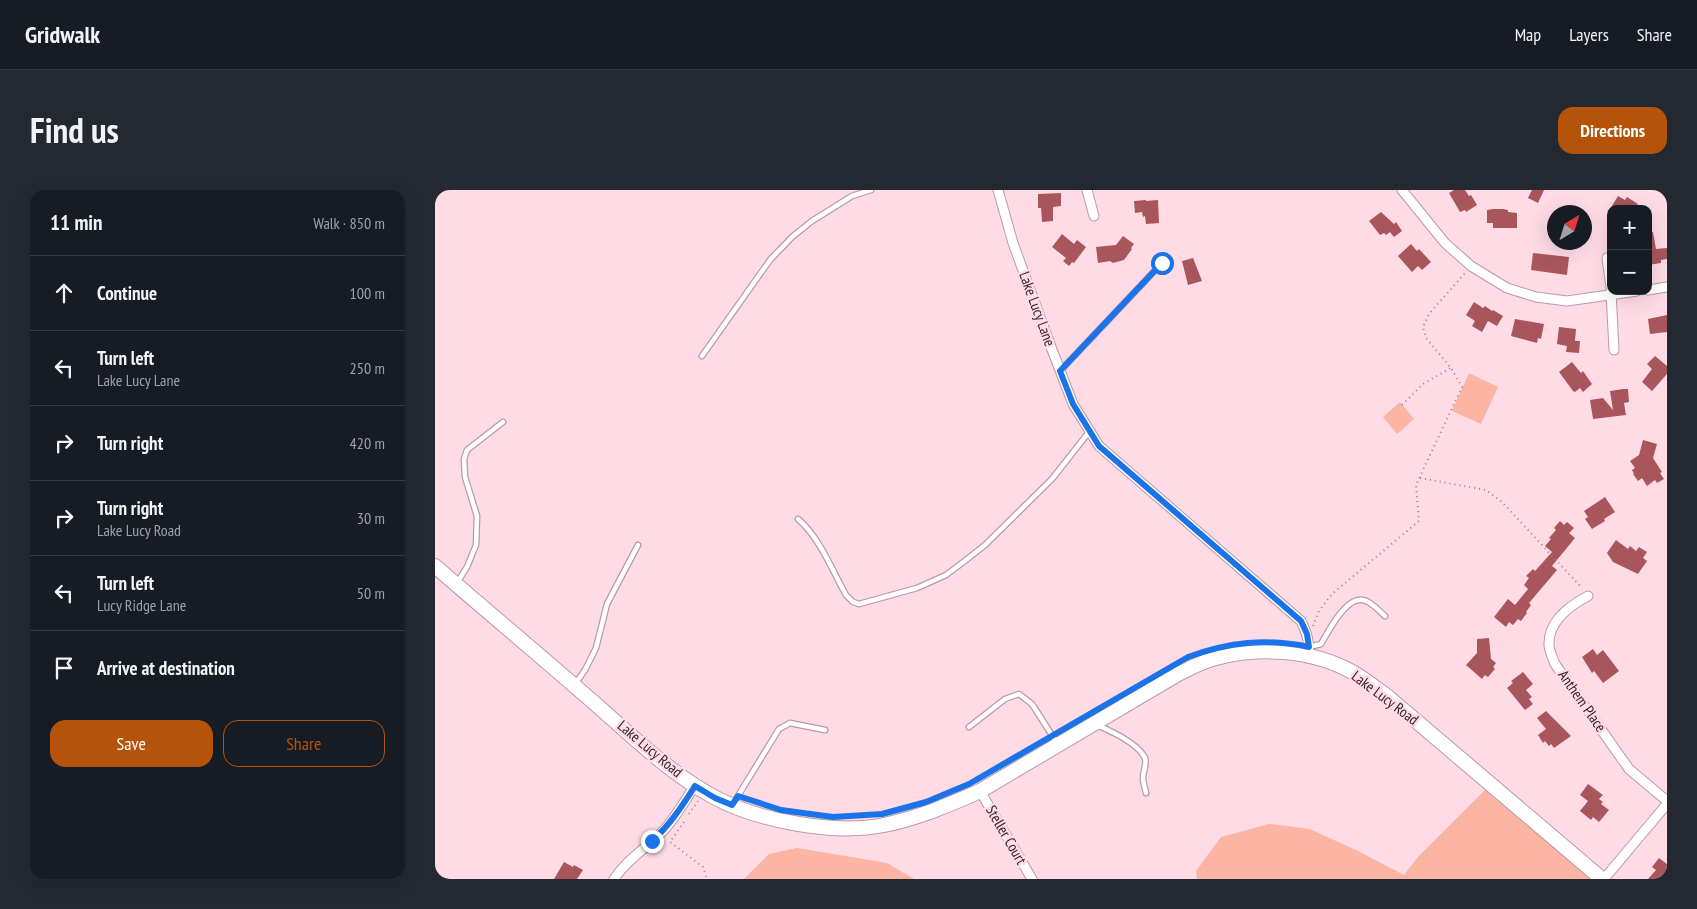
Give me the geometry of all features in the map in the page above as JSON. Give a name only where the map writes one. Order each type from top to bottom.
[{"type":"street","name":"Lake Lucy Lane","points":[[998,190],[1013,243],[1073,404],[1099,446],[1301,621],[1307,634],[1309,651]]},
{"type":"street","points":[[1087,190],[1094,216]]},
{"type":"street","points":[[1403,190],[1445,243],[1471,266],[1507,288],[1536,297],[1567,301],[1607,292]]},
{"type":"street","points":[[1652,289],[1667,287]]},
{"type":"street","points":[[1611,295],[1614,350]]},
{"type":"street","name":"Lake Lucy Road","points":[[435,566],[669,767],[715,798],[758,815],[817,827],[882,825],[917,816],[949,805],[980,791],[1178,674],[1215,658],[1239,653],[1309,651],[1345,668],[1373,685],[1603,879]]},
{"type":"street","name":"Anthem Place","points":[[1589,596],[1566,610],[1550,633],[1548,647],[1555,664],[1629,769],[1667,802]]},
{"type":"street","points":[[614,879],[627,862],[664,830],[699,788]]},
{"type":"street","name":"Steller Court","points":[[980,791],[1032,879]]},
{"type":"street","points":[[1603,879],[1667,802]]},
{"type":"lane","points":[[702,356],[770,260],[792,237],[812,221],[852,196],[871,190]]},
{"type":"lane","points":[[1060,371],[1162,263]]},
{"type":"lane","points":[[456,584],[467,567],[477,545],[477,516],[465,477],[464,459],[467,450],[503,422]]},
{"type":"lane","points":[[798,519],[817,543],[846,595],[853,602],[859,604],[917,588],[946,575],[985,546],[1052,479],[1090,430]]},
{"type":"lane","points":[[575,685],[596,648],[607,604],[638,545]]},
{"type":"lane","points":[[1309,651],[1321,644],[1341,612],[1357,599],[1369,602],[1385,616]]},
{"type":"lane","points":[[969,726],[1005,698],[1019,694],[1032,704],[1058,744]]},
{"type":"lane","points":[[732,805],[779,729],[790,723],[825,730]]},
{"type":"lane","points":[[1093,723],[1119,735],[1145,758],[1146,765],[1143,777],[1146,793]]},
{"type":"path","points":[[1307,634],[1313,626],[1319,611],[1332,594],[1419,521],[1416,485],[1462,387],[1451,368],[1426,338],[1423,327],[1429,314],[1471,266]]},
{"type":"path","points":[[1402,405],[1423,384],[1451,368]]},
{"type":"path","points":[[1420,478],[1486,490],[1502,502],[1577,582]]},
{"type":"path","points":[[699,788],[698,800],[670,842],[703,867],[707,879]]},
{"type":"shaded area","points":[[1469,373],[1498,387],[1481,424],[1452,411]]},
{"type":"shaded area","points":[[1400,402],[1414,419],[1397,434],[1383,417]]},
{"type":"shaded area","points":[[1490,785],[1602,879],[1197,879],[1196,871],[1221,837],[1269,824],[1310,829],[1404,875],[1417,858]]},
{"type":"shaded area","points":[[797,848],[887,863],[914,879],[744,879],[769,854]]},
{"type":"building","points":[[1454,190],[1465,190],[1469,196],[1471,195],[1477,205],[1466,212],[1465,210],[1460,212],[1449,193]]},
{"type":"building","points":[[1532,190],[1544,190],[1538,203],[1528,198]]},
{"type":"building","points":[[1061,193],[1061,206],[1053,207],[1053,221],[1042,222],[1041,208],[1038,208],[1038,194]]},
{"type":"building","points":[[1618,196],[1625,200],[1627,197],[1638,204],[1637,205],[1612,205]]},
{"type":"building","points":[[1158,200],[1159,223],[1146,224],[1145,216],[1143,217],[1142,212],[1135,213],[1134,201]]},
{"type":"building","points":[[1503,209],[1508,210],[1508,212],[1517,213],[1517,228],[1493,228],[1493,223],[1487,223],[1487,210]]},
{"type":"building","points":[[1381,212],[1394,224],[1396,222],[1402,231],[1394,237],[1390,232],[1386,235],[1384,233],[1380,235],[1369,221]]},
{"type":"building","points":[[1652,232],[1656,249],[1667,248],[1667,259],[1661,260],[1661,263],[1652,264]]},
{"type":"building","points":[[1062,234],[1074,244],[1077,240],[1086,247],[1074,263],[1072,262],[1069,266],[1063,261],[1066,258],[1052,247]]},
{"type":"building","points":[[1123,236],[1134,244],[1124,260],[1113,263],[1110,261],[1098,263],[1096,247],[1116,245]]},
{"type":"building","points":[[1411,244],[1417,251],[1419,249],[1431,262],[1422,270],[1418,266],[1412,272],[1398,256]]},
{"type":"building","points":[[1533,253],[1569,257],[1567,275],[1531,270]]},
{"type":"building","points":[[1193,258],[1202,281],[1188,285],[1182,261]]},
{"type":"building","points":[[1474,302],[1503,316],[1497,326],[1488,321],[1482,332],[1472,326],[1475,321],[1466,315]]},
{"type":"building","points":[[1667,315],[1667,332],[1650,334],[1648,319]]},
{"type":"building","points":[[1515,319],[1544,324],[1541,339],[1538,338],[1537,343],[1511,336]]},
{"type":"building","points":[[1559,327],[1576,329],[1575,341],[1580,341],[1579,353],[1566,352],[1567,346],[1557,344]]},
{"type":"building","points":[[1655,356],[1667,366],[1667,374],[1652,391],[1642,382],[1652,369],[1647,364]]},
{"type":"building","points":[[1572,362],[1581,373],[1583,371],[1592,384],[1583,392],[1580,388],[1575,392],[1573,391],[1559,372]]},
{"type":"building","points":[[1628,389],[1629,402],[1624,403],[1626,415],[1593,419],[1590,400],[1603,398],[1613,410],[1610,391]]},
{"type":"building","points":[[1643,440],[1657,444],[1653,458],[1664,479],[1657,483],[1655,480],[1647,486],[1642,478],[1638,481],[1633,474],[1632,470],[1635,468],[1630,461],[1639,455]]},
{"type":"building","points":[[1605,497],[1615,512],[1592,529],[1585,519],[1588,517],[1584,511]]},
{"type":"building","points":[[1560,521],[1564,525],[1567,522],[1574,528],[1569,533],[1575,538],[1552,566],[1557,570],[1529,603],[1531,605],[1521,621],[1518,619],[1513,625],[1509,622],[1506,627],[1494,617],[1508,599],[1515,605],[1528,589],[1524,585],[1529,578],[1526,576],[1533,569],[1535,571],[1552,552],[1545,546],[1556,530],[1554,528]]},
{"type":"building","points":[[1616,540],[1628,549],[1630,546],[1636,551],[1639,547],[1647,552],[1643,558],[1647,561],[1638,574],[1613,562],[1607,553]]},
{"type":"building","points":[[1489,638],[1491,659],[1496,663],[1493,667],[1495,669],[1488,677],[1485,675],[1482,679],[1466,665],[1477,653],[1477,639]]},
{"type":"building","points":[[1593,649],[1597,655],[1603,650],[1619,671],[1603,683],[1594,671],[1592,673],[1582,657]]},
{"type":"building","points":[[1523,672],[1533,684],[1526,690],[1532,697],[1529,699],[1533,704],[1525,710],[1507,688],[1513,683],[1511,681]]},
{"type":"building","points":[[1546,711],[1571,736],[1554,748],[1545,741],[1543,743],[1538,735],[1546,729],[1537,718]]},
{"type":"building","points":[[1588,784],[1603,795],[1599,799],[1603,802],[1601,804],[1609,810],[1599,822],[1593,817],[1591,820],[1580,811],[1588,801],[1580,795]]},
{"type":"building","points":[[1659,858],[1667,864],[1667,879],[1648,879],[1656,870],[1652,867]]},
{"type":"building","points":[[564,862],[583,870],[577,879],[554,879]]},
{"type":"route","points":[[652,841],[664,830],[695,786],[715,798],[732,805],[738,796],[781,810],[833,817],[882,814],[926,802],[969,784],[1188,657],[1210,649],[1233,644],[1287,642],[1309,647],[1307,634],[1301,621],[1099,446],[1073,404],[1060,371],[1162,263]]}]
